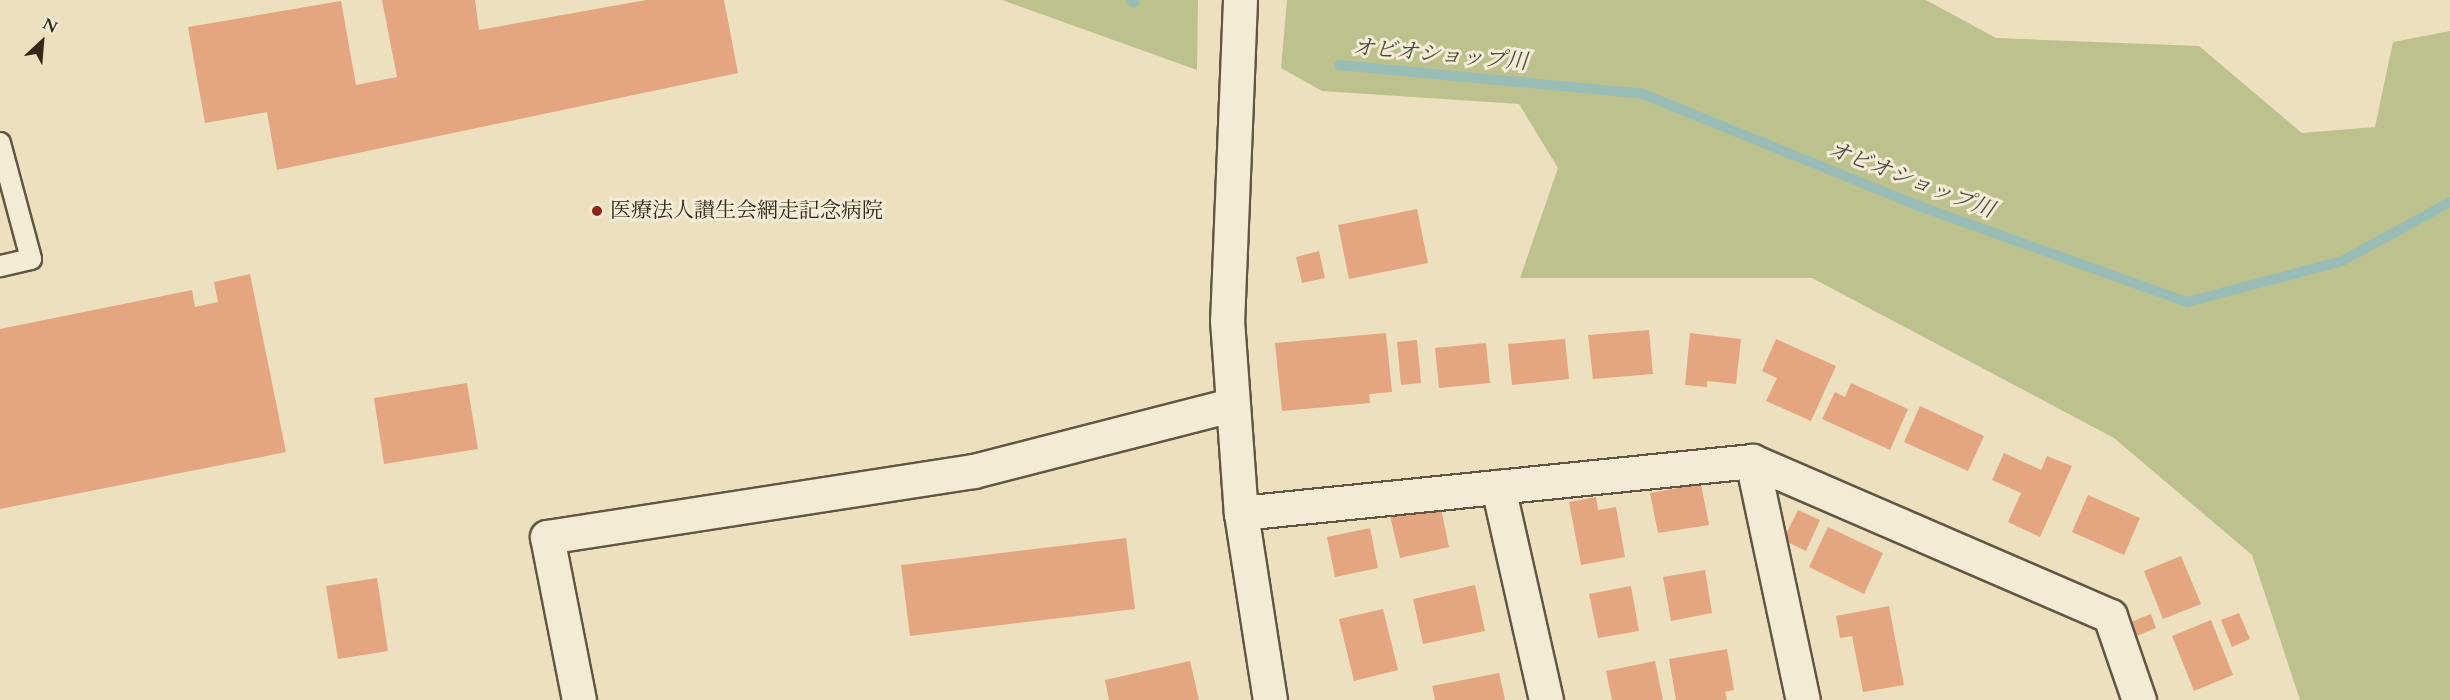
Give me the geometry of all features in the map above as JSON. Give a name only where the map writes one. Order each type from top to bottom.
[{"type":"street","points":[[1240,0],[1229,225],[1231,405],[1241,513],[1270,700]]},
{"type":"street","points":[[579,700],[547,537],[974,471],[1231,405]]},
{"type":"street","points":[[1241,513],[1752,461],[2110,616],[2139,700]]},
{"type":"street","points":[[1752,461],[1803,700]]},
{"type":"street","points":[[1498,487],[1546,700]]},
{"type":"lane","points":[[0,143],[31,259],[0,266]]},
{"type":"green space","points":[[1002,0],[1198,0],[1197,70]]},
{"type":"green space","points":[[1287,0],[1926,0],[1996,38],[2199,46],[2302,133],[2375,127],[2393,42],[2450,31],[2450,700],[2300,700],[2252,555],[2114,438],[1812,278],[1520,278],[1558,168],[1519,104],[1322,91],[1281,68]]},
{"type":"building","points":[[382,0],[475,0],[479,30],[646,0],[724,0],[738,73],[277,170],[267,112],[205,123],[188,27],[341,1],[356,85],[397,77]]},
{"type":"building","points":[[1417,209],[1428,263],[1349,279],[1338,225]]},
{"type":"building","points":[[1319,251],[1325,278],[1302,283],[1296,257]]},
{"type":"building","points":[[250,274],[286,452],[0,509],[0,329],[192,290],[195,307],[218,302],[214,282]]},
{"type":"building","points":[[1649,330],[1653,374],[1593,379],[1588,335]]},
{"type":"building","points":[[1386,333],[1392,392],[1369,394],[1370,403],[1282,411],[1275,343]]},
{"type":"building","points":[[1690,333],[1741,339],[1736,384],[1707,381],[1707,387],[1685,385]]},
{"type":"building","points":[[1565,339],[1569,379],[1512,385],[1508,344]]},
{"type":"building","points":[[1776,339],[1836,366],[1811,421],[1766,401],[1777,378],[1762,371]]},
{"type":"building","points":[[1417,340],[1421,383],[1401,385],[1397,342]]},
{"type":"building","points":[[1486,343],[1490,383],[1439,388],[1435,348]]},
{"type":"building","points":[[467,383],[478,449],[384,464],[374,398]]},
{"type":"building","points":[[1851,383],[1908,409],[1890,450],[1822,419],[1835,392],[1845,397]]},
{"type":"building","points":[[1920,406],[1984,436],[1968,471],[1904,442]]},
{"type":"building","points":[[2004,453],[2041,470],[2047,456],[2072,466],[2040,537],[2008,522],[2021,493],[1992,480]]},
{"type":"building","points":[[1701,484],[1709,525],[1658,533],[1650,493]]},
{"type":"building","points":[[2088,495],[2140,518],[2124,555],[2072,532]]},
{"type":"building","points":[[1596,497],[1598,510],[1616,507],[1625,557],[1581,565],[1569,502]]},
{"type":"building","points":[[1440,504],[1449,547],[1400,558],[1390,516]]},
{"type":"building","points":[[1798,510],[1820,520],[1806,551],[1783,540]]},
{"type":"building","points":[[1828,527],[1883,553],[1864,594],[1809,567]]},
{"type":"building","points":[[1370,528],[1378,568],[1335,577],[1327,537]]},
{"type":"building","points":[[1126,538],[1135,609],[910,636],[901,565]]},
{"type":"building","points":[[2181,556],[2201,604],[2163,619],[2144,571]]},
{"type":"building","points":[[1705,570],[1712,613],[1671,621],[1663,577]]},
{"type":"building","points":[[377,578],[388,651],[338,659],[326,586]]},
{"type":"building","points":[[1475,585],[1485,631],[1423,644],[1413,599]]},
{"type":"building","points":[[1631,586],[1639,631],[1598,638],[1589,594]]},
{"type":"building","points":[[1889,606],[1904,685],[1863,692],[1852,636],[1840,638],[1836,616]]},
{"type":"building","points":[[1383,609],[1398,670],[1354,681],[1339,619]]},
{"type":"building","points":[[2239,613],[2250,639],[2232,647],[2221,620]]},
{"type":"building","points":[[2151,614],[2156,628],[2134,637],[2128,623]]},
{"type":"building","points":[[2211,620],[2233,675],[2194,691],[2172,636]]},
{"type":"building","points":[[1727,649],[1734,690],[1725,692],[1727,700],[1676,700],[1669,659]]},
{"type":"building","points":[[1190,661],[1199,700],[1109,700],[1105,680]]},
{"type":"building","points":[[1655,661],[1663,700],[1612,700],[1606,671]]},
{"type":"building","points":[[1499,673],[1505,700],[1435,700],[1432,686]]},
{"type":"waterway","name":"オビオショップ川","points":[[1339,65],[1643,94],[1916,205],[2187,302],[2342,261],[2450,202]]},
{"type":"place","name":"医療法人讃生会網走記念病院","points":[[597,211]]}]
